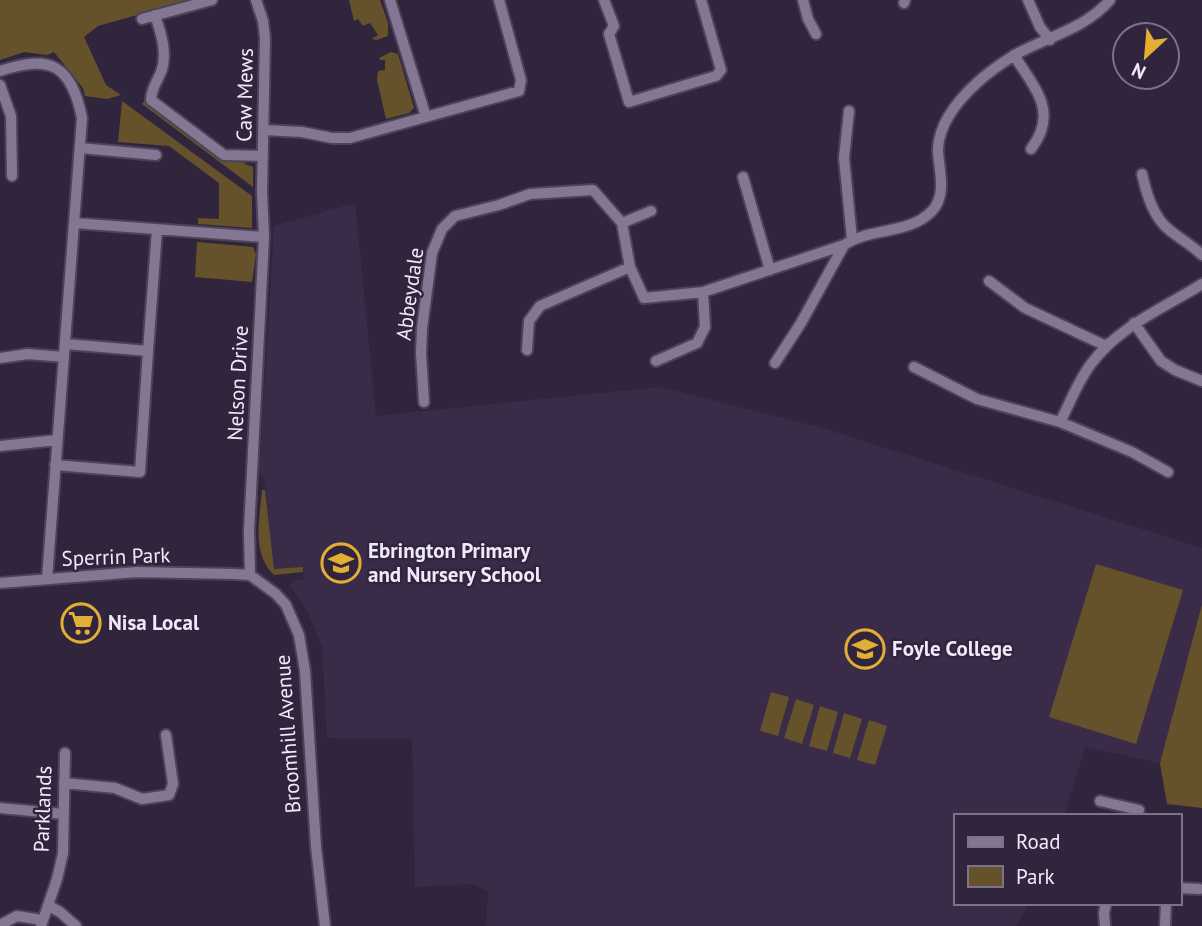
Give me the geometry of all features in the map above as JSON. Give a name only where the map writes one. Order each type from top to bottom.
[{"type":"street","points":[[142,19],[212,0]]},
{"type":"street","name":"Caw Mews","points":[[256,0],[264,21],[265,38],[262,192]]},
{"type":"street","points":[[390,0],[426,117]]},
{"type":"street","points":[[264,130],[350,138],[520,89],[522,84],[515,50],[499,0]]},
{"type":"street","points":[[604,0],[614,26],[609,34],[629,102],[716,76],[721,70],[701,0]]},
{"type":"street","points":[[803,0],[816,34]]},
{"type":"street","points":[[1028,0],[1040,27],[1050,40]]},
{"type":"street","points":[[651,211],[622,223],[630,267],[644,298],[703,292],[919,220],[932,211],[938,202],[941,189],[938,146],[948,117],[979,82],[1014,55],[1050,40],[1086,20],[1110,0]]},
{"type":"street","points":[[155,15],[164,55],[162,70],[151,93],[151,100],[224,155],[263,156]]},
{"type":"street","points":[[1014,55],[1041,100],[1045,115],[1042,134],[1031,149]]},
{"type":"street","points":[[0,71],[23,63],[41,63],[57,69],[66,76],[78,99],[82,118],[47,579]]},
{"type":"street","points":[[0,85],[11,116],[12,176]]},
{"type":"street","points":[[775,363],[848,242],[844,158],[849,111]]},
{"type":"street","points":[[80,148],[156,155]]},
{"type":"street","points":[[1142,174],[1153,208],[1164,225],[1202,255]]},
{"type":"street","points":[[743,177],[770,270]]},
{"type":"street","name":"Abbeydale","points":[[424,402],[421,353],[432,253],[442,229],[456,216],[530,194],[593,190],[622,223]]},
{"type":"street","name":"Nelson Drive","points":[[250,575],[249,531],[264,237],[262,192]]},
{"type":"street","points":[[74,223],[264,237]]},
{"type":"street","points":[[55,465],[140,472],[158,230]]},
{"type":"street","points":[[527,350],[529,321],[540,306],[630,267]]},
{"type":"street","points":[[989,281],[1025,308],[1106,346],[1109,343]]},
{"type":"street","points":[[1060,422],[1090,365],[1109,343],[1134,323],[1202,284]]},
{"type":"street","points":[[656,361],[697,344],[705,327],[703,292]]},
{"type":"street","points":[[1134,323],[1161,361],[1202,381]]},
{"type":"street","points":[[66,344],[148,351]]},
{"type":"street","points":[[0,358],[27,354],[65,357]]},
{"type":"street","points":[[914,367],[977,398],[1060,422],[1132,452],[1168,472]]},
{"type":"street","points":[[0,446],[57,440]]},
{"type":"street","name":"Sperrin Park","points":[[0,583],[137,572],[250,575]]},
{"type":"street","name":"Broomhill Avenue","points":[[250,575],[270,588],[286,605],[299,635],[305,671],[316,848],[325,926]]},
{"type":"street","points":[[64,783],[116,788],[142,799],[169,795],[173,784],[166,735]]},
{"type":"street","name":"Parklands","points":[[0,925],[18,916],[41,923],[48,906],[63,853],[65,753]]},
{"type":"street","points":[[1100,801],[1131,811]]},
{"type":"street","points":[[0,808],[64,814]]},
{"type":"street","points":[[1181,888],[1200,889]]},
{"type":"street","points":[[1105,926],[1106,905]]},
{"type":"street","points":[[1165,926],[1166,905]]},
{"type":"street","points":[[48,906],[76,926]]},
{"type":"shaded area","name":"Foyle College","points":[[355,203],[376,416],[660,387],[819,427],[1202,548],[1202,604],[1160,763],[1085,747],[1065,814],[954,814],[954,905],[1029,905],[1015,926],[486,926],[488,892],[473,884],[415,887],[412,739],[327,738],[322,646],[306,608],[290,586],[293,580],[305,579],[303,567],[274,570],[264,478],[259,474],[274,226]]},
{"type":"green space","points":[[0,0],[191,0],[98,26],[84,37],[106,85],[121,95],[107,99],[85,96],[83,88],[54,52],[47,55],[24,52],[0,60]]},
{"type":"green space","points":[[349,0],[380,0],[388,23],[388,36],[372,39],[378,35],[370,23],[363,26],[358,19],[354,21]]},
{"type":"green space","points":[[391,52],[398,54],[414,108],[409,113],[386,119],[377,80],[378,71],[385,70],[385,60],[379,58]]},
{"type":"green space","points":[[145,100],[223,160],[244,161],[253,167],[253,187],[142,104]]},
{"type":"green space","points":[[122,101],[252,196],[252,228],[198,224],[198,218],[219,219],[219,183],[169,146],[118,142]]},
{"type":"green space","points":[[197,242],[253,247],[256,254],[252,282],[195,277]]},
{"type":"green space","points":[[262,490],[265,490],[274,569],[303,567],[303,572],[274,575],[262,557],[259,524]]},
{"type":"green space","points":[[1096,564],[1183,590],[1136,744],[1049,717]]},
{"type":"green space","points":[[1202,604],[1202,808],[1167,804],[1160,763]]},
{"type":"green space","points":[[771,692],[789,697],[778,736],[760,731]]},
{"type":"green space","points":[[796,699],[814,705],[802,744],[784,738]]},
{"type":"green space","points":[[820,706],[838,712],[827,751],[809,746]]},
{"type":"green space","points":[[844,713],[862,719],[850,758],[833,753]]},
{"type":"green space","points":[[869,720],[887,726],[875,765],[857,760]]},
{"type":"place","name":"Ebrington Primary and Nursery School","points":[[341,563]]},
{"type":"place","name":"Nisa Local","points":[[81,623]]},
{"type":"place","name":"Foyle College","points":[[865,649]]}]
